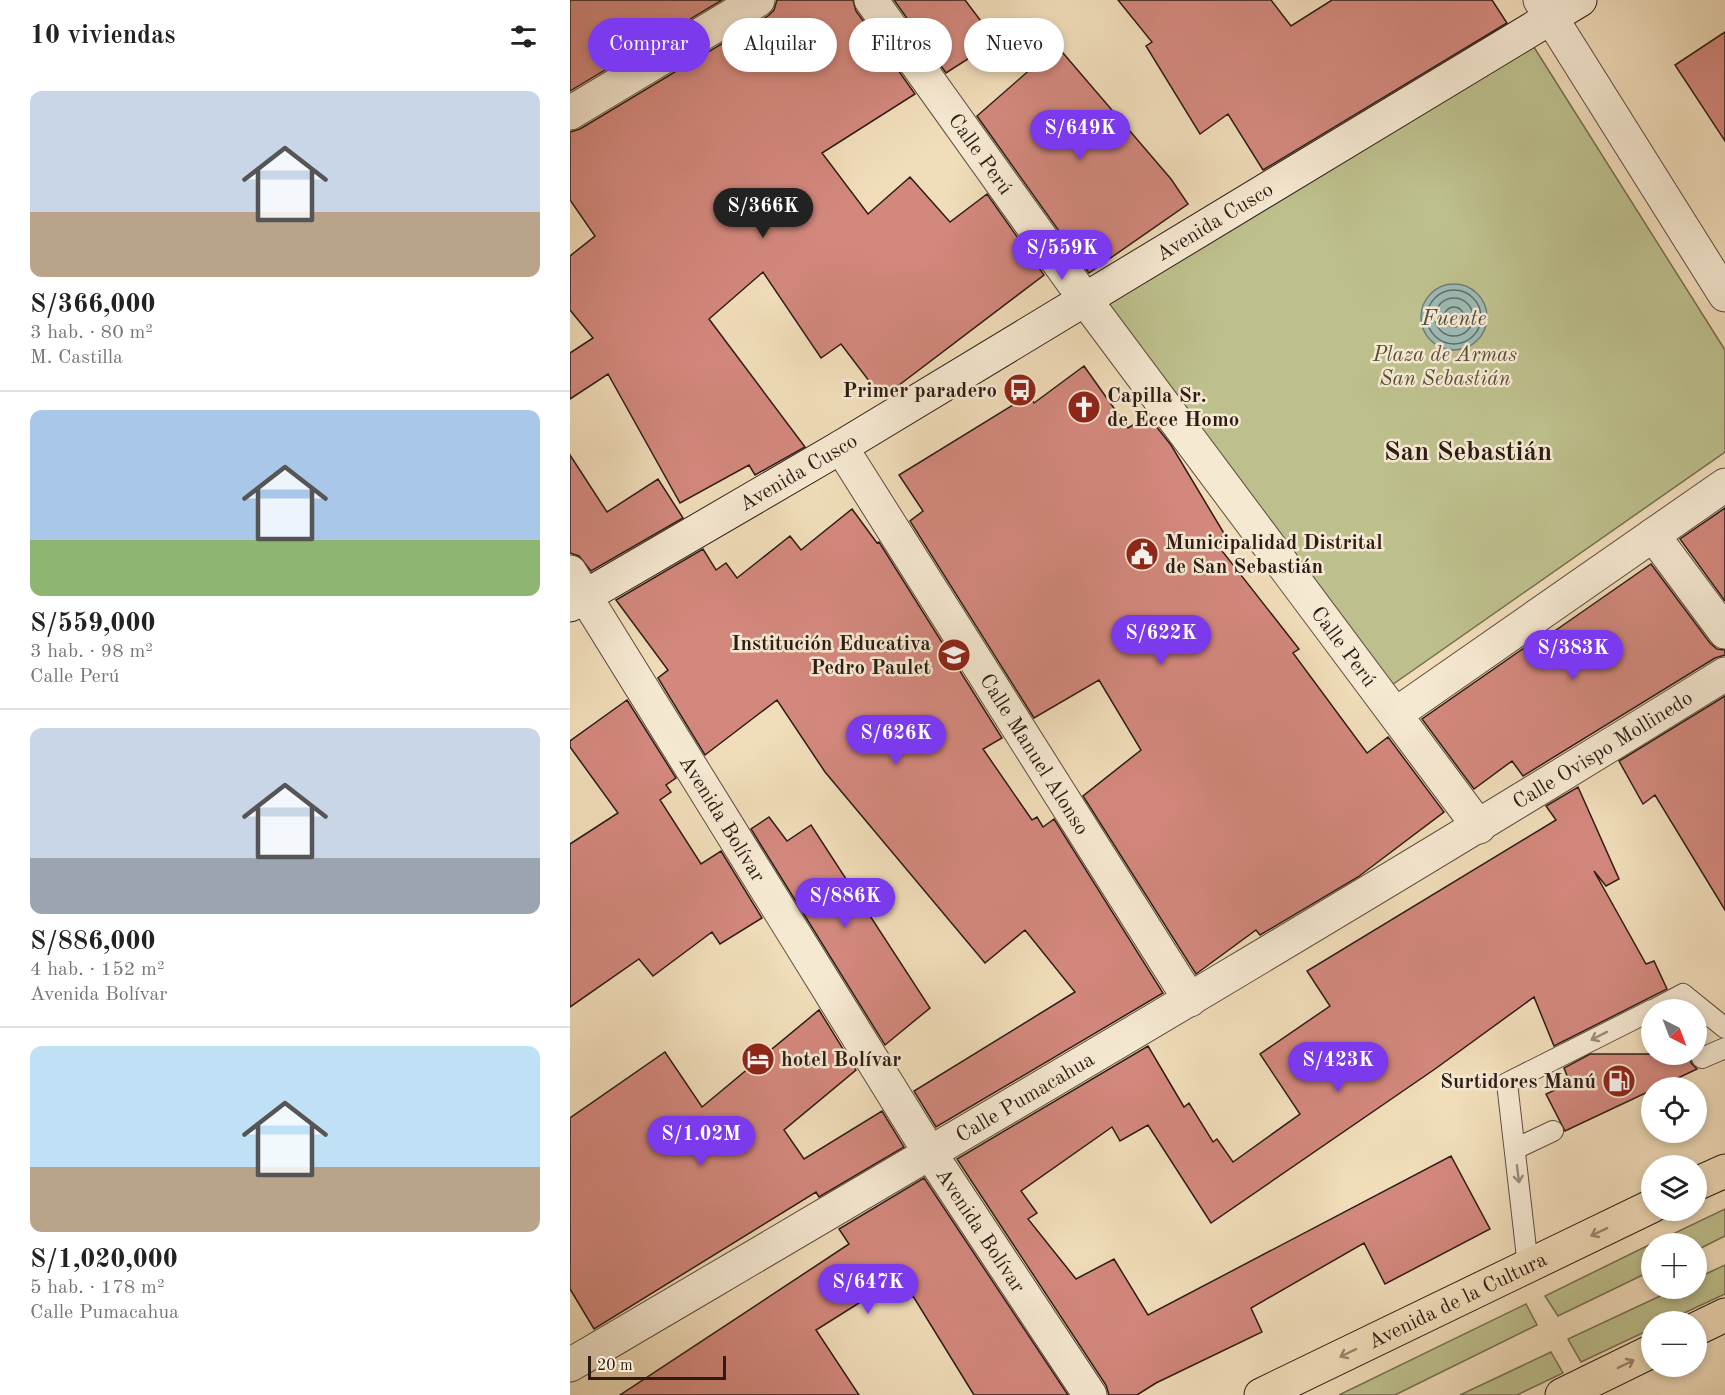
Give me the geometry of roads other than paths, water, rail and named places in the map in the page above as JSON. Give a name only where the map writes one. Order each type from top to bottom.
[{"type":"highway","points":[[1707,1179],[1725,1171]]},
{"type":"highway","name":"Avenida de la Cultura","points":[[1261,1395],[1641,1211]]},
{"type":"highway","points":[[1707,1324],[1725,1315]]},
{"type":"highway","points":[[1562,1395],[1641,1356]]},
{"type":"street","points":[[570,113],[759,0]]},
{"type":"street","name":"Calle Perú","points":[[871,0],[1084,298],[1479,827]]},
{"type":"street","name":"Avenida Cusco","points":[[575,591],[841,447],[1084,298],[1546,8],[1580,0]]},
{"type":"street","points":[[1546,8],[1725,295]]},
{"type":"street","name":"Calle Manuel Alonso","points":[[841,447],[1190,1000]]},
{"type":"street","points":[[1396,714],[1725,485]]},
{"type":"street","points":[[1653,535],[1725,632]]},
{"type":"street","name":"Avenida Bolívar","points":[[575,591],[930,1153],[1090,1395]]},
{"type":"street","name":"Calle Ovispo Mollinedo","points":[[1479,827],[1725,674]]},
{"type":"street","name":"Calle Pumacahua","points":[[570,1365],[1479,827]]},
{"type":"lane","points":[[1673,999],[1683,994],[1689,999]]},
{"type":"lane","points":[[1707,1013],[1725,1028]]},
{"type":"lane","points":[[1528,1266],[1507,1083],[1641,1016]]},
{"type":"lane","points":[[1707,1056],[1725,1048]]},
{"type":"lane","points":[[1515,1149],[1553,1131]]},
{"type":"water","name":"Fuente","points":[[1454,284],[1467,287],[1477,294],[1484,304],[1487,317],[1484,330],[1477,340],[1467,347],[1454,350],[1441,347],[1431,340],[1424,330],[1421,317],[1424,304],[1431,294],[1441,287]]},
{"type":"place","name":"Primer paradero","points":[[1020,390]]},
{"type":"place","name":"Capilla Sr. de Ecce Homo","points":[[1084,407]]},
{"type":"place","name":"Municipalidad Distrital de San Sebastián","points":[[1142,554]]},
{"type":"place","name":"Institución Educativa Pedro Paulet","points":[[954,655]]},
{"type":"place","name":"hotel Bolívar","points":[[758,1059]]},
{"type":"place","name":"Surtidores Manú","points":[[1619,1081]]},
{"type":"district","name":"San Sebastián","points":[[1468,451]]},
{"type":"park label","name":"Plaza de Armas San Sebastián","points":[[1445,366]]}]
